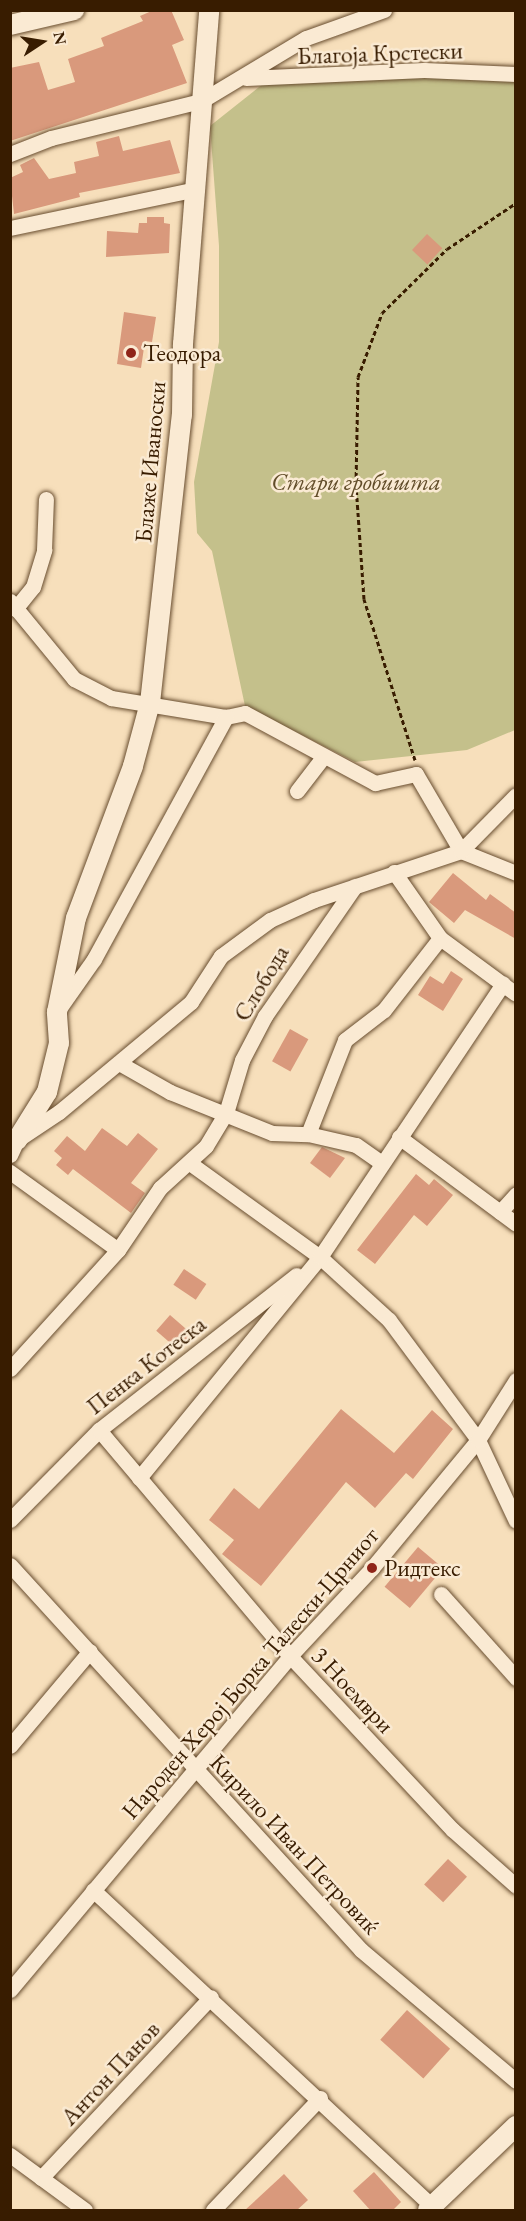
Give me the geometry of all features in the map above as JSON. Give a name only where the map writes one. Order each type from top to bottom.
[{"type":"street","points":[[10,25],[74,10]]},
{"type":"street","name":"Блаже Иваноски","points":[[13,1145],[47,1092],[59,1042],[57,1012],[76,918],[133,766],[150,703],[182,415],[201,101],[209,10]]},
{"type":"street","points":[[10,154],[51,138],[201,101],[246,78],[306,38],[384,10]]},
{"type":"street","name":"Благоја Крстески","points":[[246,78],[424,70],[516,74]]},
{"type":"street","points":[[10,228],[196,189]]},
{"type":"street","points":[[46,499],[45,550],[33,587],[13,605],[74,679],[111,698],[226,717],[245,713],[375,783],[416,774],[461,850],[516,873]]},
{"type":"street","points":[[57,1012],[94,958],[226,717]]},
{"type":"street","points":[[297,791],[324,756]]},
{"type":"street","points":[[13,1145],[119,1063],[191,1002],[221,956],[270,920],[355,886],[461,850],[516,795]]},
{"type":"street","points":[[394,872],[440,938],[516,994]]},
{"type":"street","name":"Слобода","points":[[10,1369],[118,1250],[160,1188],[190,1164],[226,1113],[242,1060],[265,1016],[355,886]]},
{"type":"street","points":[[309,1134],[345,1040],[384,1010],[440,938]]},
{"type":"street","name":"Пенка Котеска","points":[[139,1478],[320,1257],[503,984]]},
{"type":"street","points":[[119,1063],[170,1092],[272,1133],[309,1134],[356,1144],[382,1163]]},
{"type":"street","points":[[399,1137],[516,1224]]},
{"type":"street","points":[[190,1164],[320,1257],[389,1320],[478,1440],[516,1521]]},
{"type":"street","points":[[10,1172],[118,1250]]},
{"type":"street","points":[[500,1212],[516,1194]]},
{"type":"street","name":"Пенка Котеска","points":[[10,1520],[99,1430],[320,1257]]},
{"type":"street","name":"Народен Херој Борка Талески-Црниот","points":[[10,1990],[290,1656],[372,1568],[478,1440],[514,1385]]},
{"type":"street","name":"3 Ноември","points":[[99,1430],[290,1656],[453,1830],[516,1886]]},
{"type":"street","name":"Кирило Иван Петровиќ","points":[[10,1565],[361,1950],[516,2081]]},
{"type":"street","points":[[441,1594],[516,1678]]},
{"type":"street","points":[[10,1746],[90,1651]]},
{"type":"street","points":[[93,1890],[320,2098],[430,2208],[516,2126]]},
{"type":"street","name":"Антон Панов","points":[[41,2178],[211,1998]]},
{"type":"street","points":[[213,2211],[320,2098]]},
{"type":"street","points":[[10,2155],[85,2211]]},
{"type":"path","points":[[416,774],[415,753],[364,599],[356,484],[358,377],[382,313],[447,249],[516,203]]},
{"type":"green space","name":"Стари гробишта","points":[[515,74],[515,730],[467,750],[355,762],[245,706],[212,551],[197,533],[194,482],[219,342],[219,246],[210,126],[268,80]]},
{"type":"building","points":[[154,10],[171,10],[184,40],[172,45],[187,83],[10,141],[10,68],[39,62],[48,90],[75,82],[68,59],[104,46],[101,38],[143,21],[140,16]]},
{"type":"building","points":[[119,136],[123,151],[170,140],[180,173],[79,193],[80,197],[14,214],[10,178],[23,172],[20,165],[34,158],[49,179],[76,173],[74,162],[99,156],[96,142]]},
{"type":"building","points":[[147,217],[164,217],[164,223],[170,224],[169,253],[106,257],[107,231],[138,233],[139,223],[147,223]]},
{"type":"building","points":[[427,234],[442,248],[427,264],[412,250]]},
{"type":"building","points":[[124,312],[156,317],[152,342],[145,341],[141,368],[117,364]]},
{"type":"building","points":[[453,873],[486,900],[490,894],[516,913],[516,939],[465,910],[454,923],[429,902]]},
{"type":"building","points":[[451,971],[463,979],[443,1011],[418,995],[430,976],[443,984]]},
{"type":"building","points":[[290,1029],[308,1039],[290,1072],[272,1061]]},
{"type":"building","points":[[102,1128],[127,1146],[138,1133],[158,1149],[131,1183],[145,1193],[131,1213],[73,1169],[68,1175],[56,1165],[62,1158],[54,1151],[67,1136],[85,1151]]},
{"type":"building","points":[[322,1147],[345,1158],[330,1178],[310,1163]]},
{"type":"building","points":[[416,1174],[429,1185],[434,1179],[453,1195],[427,1226],[414,1215],[375,1264],[357,1250]]},
{"type":"building","points":[[184,1269],[206,1284],[196,1300],[173,1285]]},
{"type":"building","points":[[170,1315],[192,1334],[178,1350],[156,1331]]},
{"type":"building","points":[[341,1409],[394,1453],[432,1410],[453,1429],[413,1479],[406,1473],[375,1508],[346,1482],[261,1586],[222,1554],[234,1540],[209,1520],[234,1488],[259,1509]]},
{"type":"building","points":[[418,1547],[443,1568],[410,1608],[385,1587]]},
{"type":"building","points":[[448,1859],[467,1877],[443,1902],[424,1885]]},
{"type":"building","points":[[407,2010],[450,2049],[423,2079],[380,2040]]},
{"type":"building","points":[[374,2172],[401,2202],[392,2211],[371,2211],[353,2191]]},
{"type":"building","points":[[284,2174],[308,2200],[296,2211],[244,2211]]},
{"type":"place","name":"Теодора","points":[[131,353]]},
{"type":"place","name":"Ридтекс","points":[[372,1568]]}]
